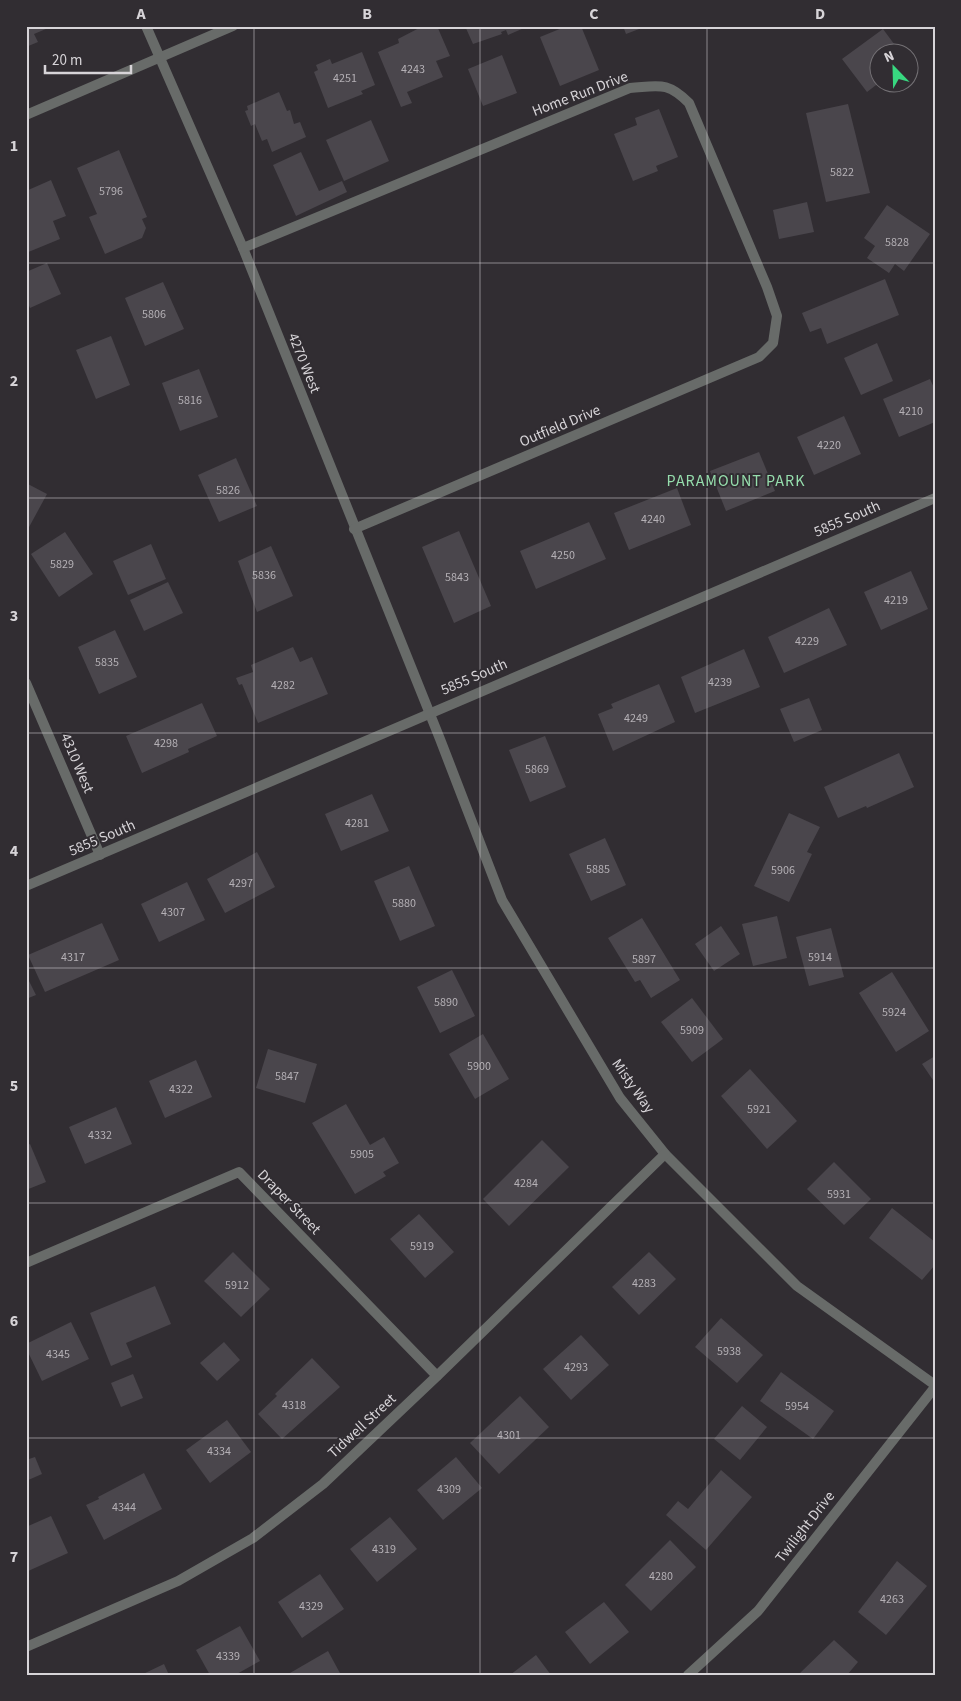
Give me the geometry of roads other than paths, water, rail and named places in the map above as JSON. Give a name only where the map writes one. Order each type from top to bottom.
[{"type":"street","name":"4270 West","points":[[146,26],[243,248],[428,713]]},
{"type":"street","points":[[26,115],[233,26]]},
{"type":"street","name":"Home Run Drive","points":[[243,248],[630,88],[660,86],[676,89],[689,103],[701,129],[777,316],[773,343]]},
{"type":"street","name":"Outfield Drive","points":[[354,529],[760,358],[773,343]]},
{"type":"street","name":"5855 South","points":[[26,886],[935,498]]},
{"type":"street","name":"4310 West","points":[[26,683],[100,855]]},
{"type":"street","name":"Misty Way","points":[[428,713],[502,900],[620,1098],[665,1154],[797,1286],[935,1386]]},
{"type":"street","name":"Tidwell Street","points":[[26,1647],[178,1581],[253,1538],[322,1484],[437,1376],[665,1154]]},
{"type":"street","name":"Draper Street","points":[[26,1263],[239,1172],[437,1376]]},
{"type":"street","name":"Twilight Drive","points":[[688,1675],[758,1611],[935,1386]]},
{"type":"district","name":"PARAMOUNT PARK","points":[[736,481]]}]
